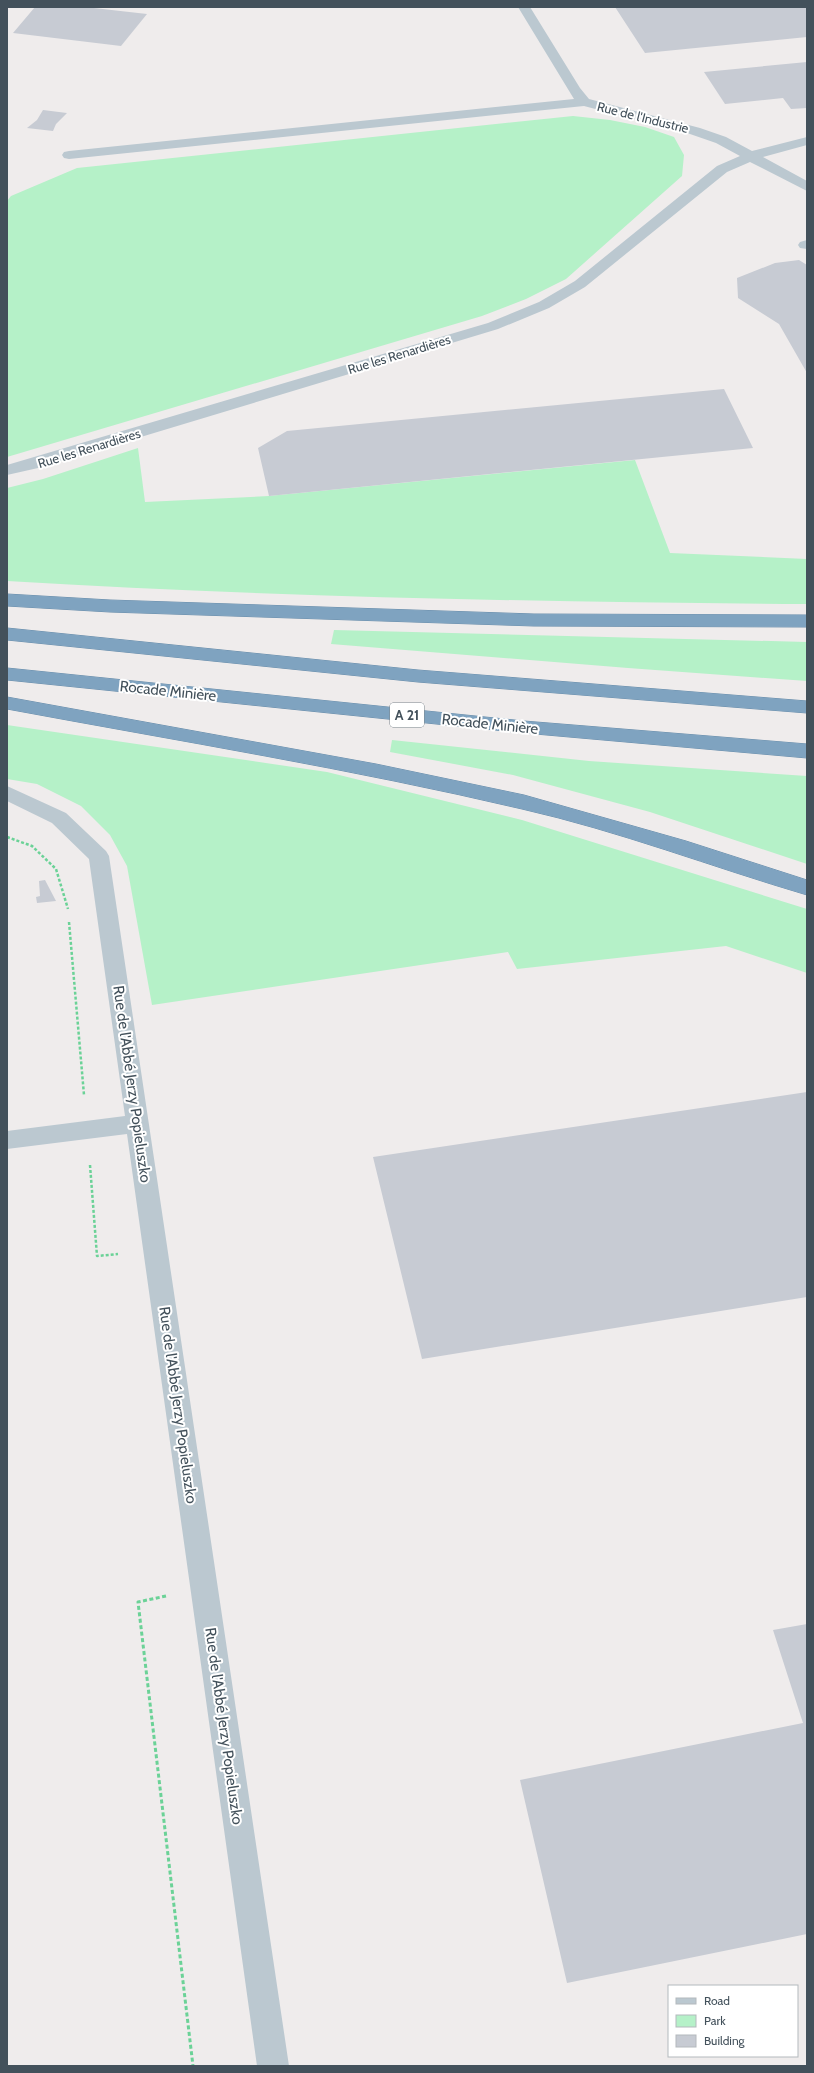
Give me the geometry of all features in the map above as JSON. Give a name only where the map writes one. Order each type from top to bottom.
[{"type":"highway","points":[[7,600],[118,606],[534,620],[807,621]]},
{"type":"highway","points":[[7,634],[418,676],[807,707]]},
{"type":"highway","name":"Rocade Minière","points":[[7,674],[524,727],[807,751]]},
{"type":"highway","points":[[7,703],[376,771],[524,802],[679,846],[807,888]]},
{"type":"street","name":"Rue de l'Industrie","points":[[524,7],[574,90],[584,102],[695,130],[721,140],[807,186]]},
{"type":"street","points":[[69,156],[584,102]]},
{"type":"street","points":[[750,155],[781,146],[807,141]]},
{"type":"street","name":"Rue les Renardières","points":[[7,470],[32,464],[493,326],[544,305],[580,284],[722,169],[750,155]]},
{"type":"street","name":"Rue de l'Abbé Jerzy Popieluszko","points":[[7,793],[59,818],[99,856],[273,2066]]},
{"type":"street","points":[[7,1140],[87,1131],[137,1123]]},
{"type":"path","points":[[7,837],[32,846],[56,869],[68,911]]},
{"type":"path","points":[[69,919],[97,1256],[156,1250]]},
{"type":"path","points":[[193,2066],[138,1602],[204,1588]]},
{"type":"green space","points":[[573,116],[610,120],[645,127],[674,137],[684,155],[682,176],[566,279],[526,299],[482,316],[7,457],[7,201],[11,196],[77,168]]},
{"type":"green space","points":[[138,448],[145,502],[269,496],[635,460],[670,553],[807,559],[807,604],[407,598],[207,591],[7,581],[7,488],[43,479]]},
{"type":"green space","points":[[334,630],[807,642],[807,681],[331,644]]},
{"type":"green space","points":[[7,725],[327,772],[522,820],[807,909],[807,973],[726,946],[517,969],[508,952],[152,1005],[127,866],[110,835],[81,806],[37,784],[7,779]]},
{"type":"green space","points":[[392,740],[589,761],[807,776],[807,864],[650,812],[513,775],[390,752]]},
{"type":"building","points":[[35,7],[85,7],[147,14],[121,46],[13,33]]},
{"type":"building","points":[[615,7],[807,7],[807,37],[645,53]]},
{"type":"building","points":[[807,62],[807,108],[791,109],[783,98],[725,104],[704,72]]},
{"type":"building","points":[[43,110],[67,113],[56,124],[53,131],[27,128],[37,120]]},
{"type":"building","points":[[799,260],[807,265],[807,373],[779,324],[738,298],[737,278],[775,263]]},
{"type":"building","points":[[724,389],[753,448],[269,496],[258,448],[287,431]]},
{"type":"building","points":[[45,880],[56,901],[37,903],[36,897],[40,896],[39,881]]},
{"type":"building","points":[[807,1092],[807,1297],[422,1359],[373,1157]]},
{"type":"building","points":[[807,1624],[807,1934],[567,1983],[520,1780],[803,1723],[773,1630]]}]
